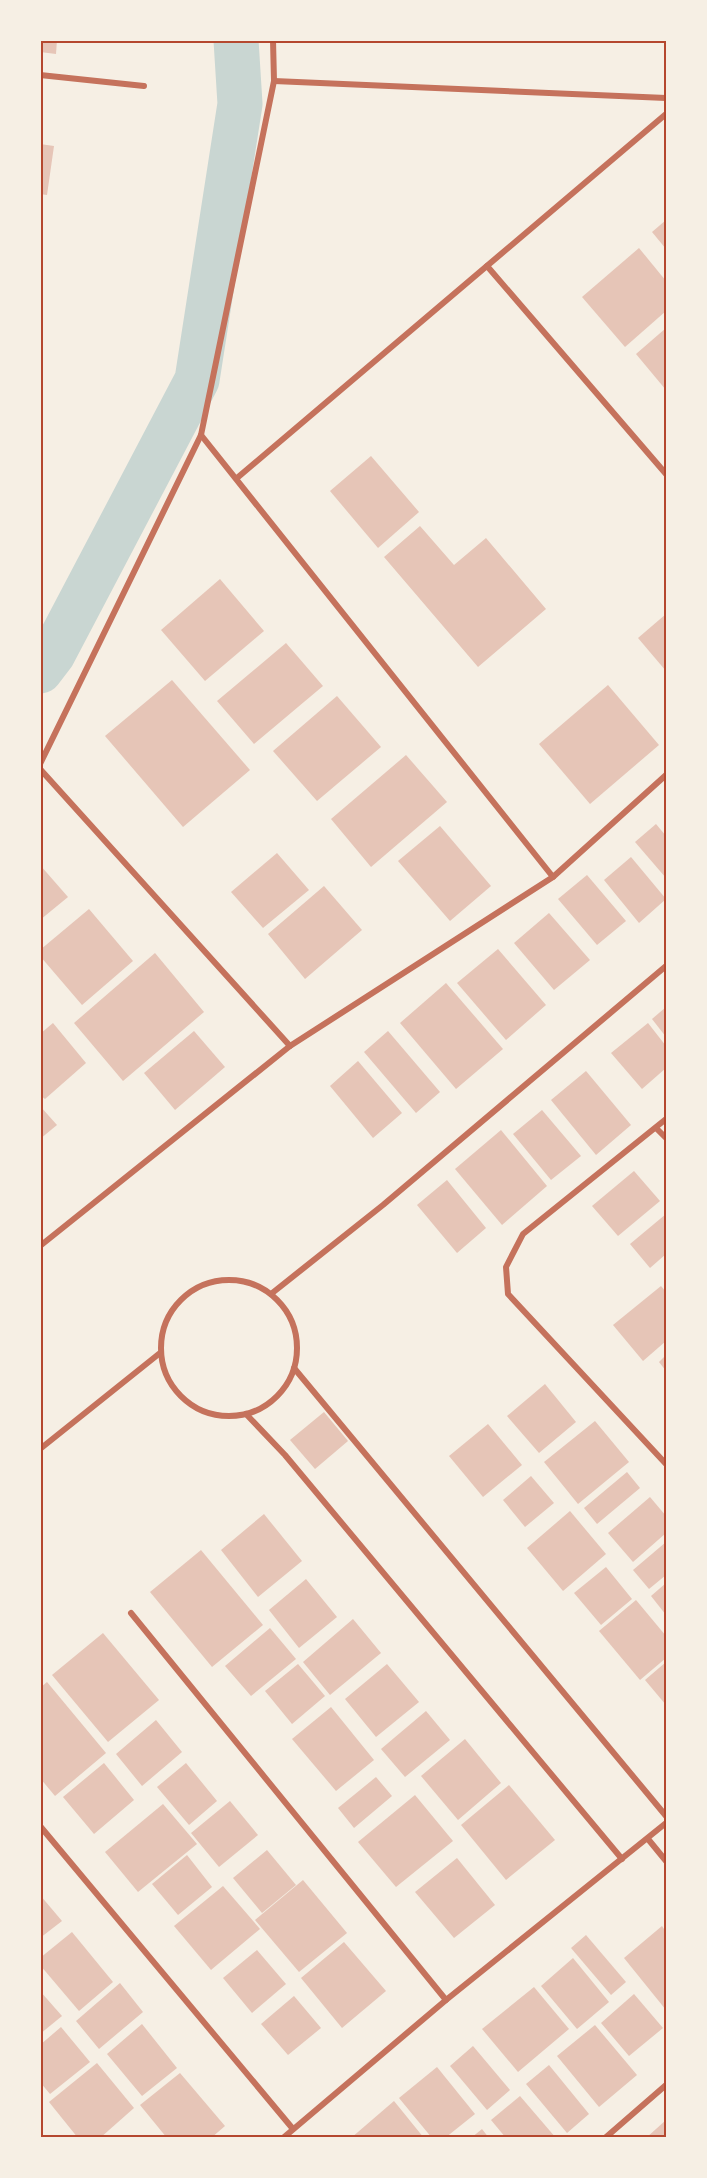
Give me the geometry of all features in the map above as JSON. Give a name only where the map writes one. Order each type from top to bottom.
[{"type":"street","points":[[40,764],[201,435],[274,81],[273,40]]},
{"type":"street","points":[[40,75],[144,86]]},
{"type":"street","points":[[274,81],[666,98]]},
{"type":"street","points":[[237,478],[666,114]]},
{"type":"street","points":[[487,266],[666,474]]},
{"type":"street","points":[[201,435],[553,877]]},
{"type":"street","points":[[40,769],[290,1046]]},
{"type":"street","points":[[40,1246],[290,1046],[553,877],[666,776]]},
{"type":"street","points":[[271,1294],[383,1205],[666,966]]},
{"type":"street","points":[[666,1119],[523,1234],[506,1267],[508,1294],[666,1464]]},
{"type":"street","points":[[656,1128],[666,1138]]},
{"type":"street","points":[[235,1280],[254,1284],[271,1294],[285,1309],[294,1328],[297,1348],[294,1368],[284,1389],[267,1405],[246,1414],[216,1416],[189,1404],[169,1381],[160,1353],[162,1333],[169,1314],[197,1287],[216,1281],[235,1280]]},
{"type":"street","points":[[40,1449],[160,1353]]},
{"type":"street","points":[[294,1368],[666,1816]]},
{"type":"street","points":[[246,1414],[285,1455],[622,1859]]},
{"type":"street","points":[[131,1613],[446,2000]]},
{"type":"street","points":[[283,2138],[446,2000],[666,1823]]},
{"type":"street","points":[[40,1826],[293,2129]]},
{"type":"street","points":[[648,1839],[666,1861]]},
{"type":"street","points":[[605,2138],[666,2085]]},
{"type":"building","points":[[40,40],[57,40],[56,54],[40,52]]},
{"type":"building","points":[[40,144],[54,146],[47,195],[40,194]]},
{"type":"building","points":[[666,220],[666,249],[652,232]]},
{"type":"building","points":[[639,248],[666,281],[666,311],[625,347],[582,297]]},
{"type":"building","points":[[666,328],[666,390],[636,354]]},
{"type":"building","points":[[371,456],[419,512],[378,548],[330,491]]},
{"type":"building","points":[[420,526],[454,565],[486,538],[546,609],[478,667],[384,557]]},
{"type":"building","points":[[220,579],[264,631],[205,681],[161,630]]},
{"type":"building","points":[[666,614],[666,671],[638,638]]},
{"type":"building","points":[[286,643],[323,686],[254,744],[217,701]]},
{"type":"building","points":[[172,680],[250,770],[183,827],[105,736]]},
{"type":"building","points":[[608,685],[659,745],[590,804],[539,744]]},
{"type":"building","points":[[337,696],[381,747],[317,801],[273,751]]},
{"type":"building","points":[[406,755],[447,802],[371,867],[331,819]]},
{"type":"building","points":[[656,824],[666,836],[666,878],[635,842]]},
{"type":"building","points":[[440,826],[491,886],[450,921],[398,861]]},
{"type":"building","points":[[277,853],[309,890],[263,928],[231,892]]},
{"type":"building","points":[[631,857],[666,899],[639,923],[604,880]]},
{"type":"building","points":[[40,865],[68,897],[40,920]]},
{"type":"building","points":[[587,875],[626,921],[597,945],[558,899]]},
{"type":"building","points":[[324,886],[362,930],[305,979],[268,934]]},
{"type":"building","points":[[89,909],[133,961],[82,1005],[40,956],[40,950]]},
{"type":"building","points":[[549,913],[590,960],[554,990],[514,943]]},
{"type":"building","points":[[498,949],[546,1005],[506,1040],[457,983]]},
{"type":"building","points":[[155,953],[204,1012],[123,1081],[74,1023]]},
{"type":"building","points":[[446,983],[503,1049],[456,1089],[400,1023]]},
{"type":"building","points":[[666,1007],[666,1037],[652,1019]]},
{"type":"building","points":[[53,1023],[86,1063],[45,1099],[40,1095],[40,1034]]},
{"type":"building","points":[[648,1023],[666,1046],[666,1068],[642,1089],[611,1053]]},
{"type":"building","points":[[194,1031],[225,1067],[175,1110],[144,1073]]},
{"type":"building","points":[[388,1031],[440,1092],[416,1113],[364,1052]]},
{"type":"building","points":[[358,1061],[402,1113],[373,1138],[330,1086]]},
{"type":"building","points":[[586,1071],[631,1125],[596,1155],[551,1100]]},
{"type":"building","points":[[40,1106],[57,1125],[40,1139]]},
{"type":"building","points":[[542,1110],[581,1156],[551,1180],[513,1134]]},
{"type":"building","points":[[501,1130],[547,1186],[502,1225],[455,1169]]},
{"type":"building","points":[[634,1171],[660,1201],[618,1236],[592,1206]]},
{"type":"building","points":[[447,1180],[486,1228],[457,1253],[417,1205]]},
{"type":"building","points":[[666,1214],[666,1254],[650,1268],[630,1244]]},
{"type":"building","points":[[661,1286],[666,1292],[666,1341],[643,1361],[613,1325]]},
{"type":"building","points":[[666,1355],[666,1371],[659,1362]]},
{"type":"building","points":[[545,1384],[576,1422],[539,1453],[507,1416]]},
{"type":"building","points":[[324,1412],[348,1441],[315,1469],[290,1440]]},
{"type":"building","points":[[595,1421],[629,1462],[578,1504],[544,1462]]},
{"type":"building","points":[[488,1424],[522,1465],[483,1497],[449,1456]]},
{"type":"building","points":[[627,1472],[640,1488],[597,1524],[584,1508]]},
{"type":"building","points":[[531,1476],[554,1503],[525,1527],[503,1500]]},
{"type":"building","points":[[650,1497],[666,1516],[666,1533],[633,1562],[608,1533]]},
{"type":"building","points":[[570,1511],[606,1554],[563,1591],[527,1548]]},
{"type":"building","points":[[264,1514],[302,1561],[258,1597],[221,1550]]},
{"type":"building","points":[[666,1542],[666,1575],[649,1589],[633,1570]]},
{"type":"building","points":[[201,1550],[263,1625],[212,1667],[150,1592]]},
{"type":"building","points":[[606,1567],[632,1599],[601,1625],[574,1593]]},
{"type":"building","points":[[306,1579],[337,1617],[299,1648],[269,1610]]},
{"type":"building","points":[[666,1583],[666,1615],[651,1596]]},
{"type":"building","points":[[636,1600],[666,1636],[666,1658],[640,1680],[599,1631]]},
{"type":"building","points":[[353,1619],[381,1653],[330,1695],[303,1662]]},
{"type":"building","points":[[270,1628],[296,1659],[251,1696],[225,1666]]},
{"type":"building","points":[[103,1633],[159,1700],[108,1742],[52,1675]]},
{"type":"building","points":[[666,1662],[666,1705],[645,1680]]},
{"type":"building","points":[[298,1664],[325,1696],[292,1724],[265,1691]]},
{"type":"building","points":[[387,1664],[419,1702],[376,1737],[345,1699]]},
{"type":"building","points":[[47,1682],[106,1753],[55,1796],[40,1778],[40,1688]]},
{"type":"building","points":[[331,1707],[374,1760],[336,1791],[292,1739]]},
{"type":"building","points":[[426,1711],[450,1740],[405,1777],[381,1749]]},
{"type":"building","points":[[156,1720],[182,1752],[142,1786],[116,1754]]},
{"type":"building","points":[[465,1739],[501,1783],[458,1820],[421,1776]]},
{"type":"building","points":[[104,1763],[134,1800],[94,1834],[63,1797]]},
{"type":"building","points":[[186,1763],[217,1801],[189,1825],[157,1787]]},
{"type":"building","points":[[376,1777],[392,1796],[354,1828],[338,1808]]},
{"type":"building","points":[[509,1785],[555,1840],[506,1880],[461,1825]]},
{"type":"building","points":[[415,1795],[453,1841],[396,1887],[358,1842]]},
{"type":"building","points":[[230,1801],[258,1835],[219,1867],[191,1833]]},
{"type":"building","points":[[163,1804],[197,1844],[138,1892],[105,1852]]},
{"type":"building","points":[[267,1850],[296,1885],[262,1913],[233,1878]]},
{"type":"building","points":[[187,1855],[212,1887],[178,1915],[152,1884]]},
{"type":"building","points":[[457,1858],[495,1905],[454,1938],[415,1892]]},
{"type":"building","points":[[303,1880],[347,1933],[299,1972],[255,1920]]},
{"type":"building","points":[[223,1886],[260,1929],[211,1970],[174,1926]]},
{"type":"building","points":[[40,1895],[62,1921],[40,1938]]},
{"type":"building","points":[[662,1926],[666,1932],[666,2010],[624,1958]]},
{"type":"building","points":[[72,1932],[113,1982],[79,2011],[40,1965],[40,1958]]},
{"type":"building","points":[[586,1935],[626,1982],[611,1995],[571,1948]]},
{"type":"building","points":[[344,1942],[386,1991],[342,2028],[301,1978]]},
{"type":"building","points":[[257,1950],[286,1984],[252,2013],[223,1978]]},
{"type":"building","points":[[573,1958],[609,2002],[577,2029],[541,1986]]},
{"type":"building","points":[[120,1983],[143,2012],[99,2049],[76,2021]]},
{"type":"building","points":[[534,1987],[569,2029],[518,2072],[482,2029]]},
{"type":"building","points":[[40,1991],[62,2016],[40,2034]]},
{"type":"building","points":[[634,1994],[663,2028],[629,2056],[601,2023]]},
{"type":"building","points":[[294,1996],[321,2028],[288,2055],[261,2024]]},
{"type":"building","points":[[142,2024],[177,2068],[142,2096],[107,2054]]},
{"type":"building","points":[[595,2025],[637,2075],[599,2107],[557,2056]]},
{"type":"building","points":[[61,2027],[90,2062],[50,2094],[40,2082],[40,2045]]},
{"type":"building","points":[[473,2046],[510,2090],[487,2110],[450,2066]]},
{"type":"building","points":[[97,2063],[134,2108],[100,2138],[78,2138],[49,2102]]},
{"type":"building","points":[[549,2065],[589,2114],[567,2133],[526,2084]]},
{"type":"building","points":[[437,2067],[475,2114],[445,2138],[432,2138],[399,2098]]},
{"type":"building","points":[[180,2073],[225,2126],[211,2138],[167,2138],[140,2105]]},
{"type":"building","points":[[520,2096],[556,2138],[506,2138],[491,2120]]},
{"type":"building","points":[[394,2101],[424,2138],[351,2138]]},
{"type":"building","points":[[666,2120],[666,2138],[646,2138]]},
{"type":"building","points":[[482,2129],[489,2138],[471,2138]]},
{"type":"waterway","points":[[40,671],[53,654],[197,380],[240,104],[236,40]]}]
